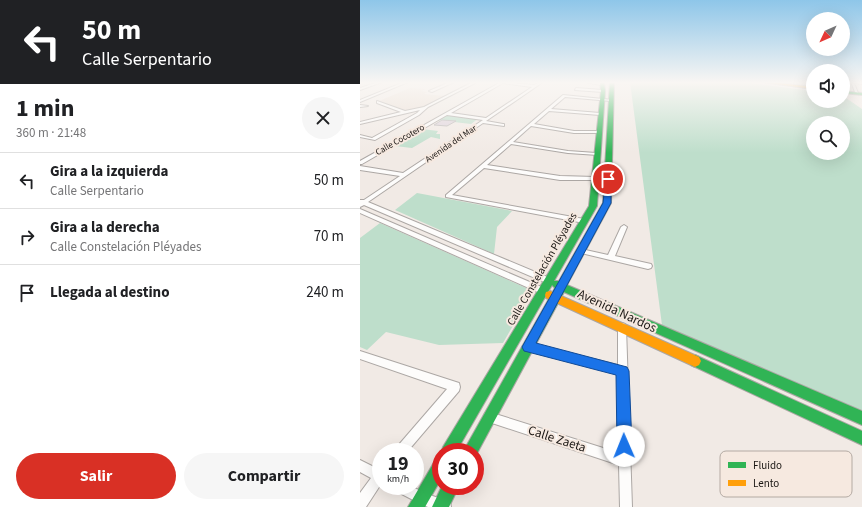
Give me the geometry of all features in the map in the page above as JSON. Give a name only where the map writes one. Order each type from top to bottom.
[{"type":"main road","name":"Calle Constelación Pléyades","points":[[453,443],[593,206],[601,106]]},
{"type":"main road","points":[[475,443],[607,203],[611,106]]},
{"type":"main road","points":[[593,206],[604,208]]},
{"type":"main road","name":"Avenida Nardos","points":[[549,281],[862,418]]},
{"type":"main road","name":"Avenida Nardos","points":[[542,291],[862,438]]},
{"type":"main road","points":[[419,503],[432,480]]},
{"type":"main road","points":[[442,506],[447,495]]},
{"type":"street","points":[[360,106],[366,106]]},
{"type":"street","points":[[388,106],[404,112]]},
{"type":"street","points":[[360,123],[429,106]]},
{"type":"street","name":"Calle Cocotero","points":[[360,163],[462,106]]},
{"type":"street","name":"Avenida del Mar","points":[[361,202],[504,106]]},
{"type":"street","name":"Avenida del Mar","points":[[483,120],[504,110],[509,106]]},
{"type":"street","points":[[554,106],[448,196],[584,221]]},
{"type":"street","points":[[360,136],[373,139],[418,114],[424,108]]},
{"type":"street","points":[[549,110],[600,114]]},
{"type":"street","points":[[448,114],[503,125]]},
{"type":"street","points":[[360,116],[369,120]]},
{"type":"street","points":[[530,125],[574,132],[599,132]]},
{"type":"street","points":[[510,143],[568,152],[596,154]]},
{"type":"street","points":[[482,166],[560,178],[595,179]]},
{"type":"street","points":[[360,168],[402,175]]},
{"type":"street","name":"Avenida Nardos","points":[[361,202],[549,281]]},
{"type":"street","name":"Avenida Nardos","points":[[360,211],[542,291]]},
{"type":"street","points":[[611,258],[624,227]]},
{"type":"street","points":[[581,251],[648,266]]},
{"type":"street","points":[[622,328],[626,507]]},
{"type":"street","points":[[528,347],[623,371]]},
{"type":"street","points":[[360,355],[455,387],[408,443]]},
{"type":"street","name":"Calle Zaeta","points":[[490,417],[625,461]]},
{"type":"street","points":[[360,466],[372,472]]},
{"type":"street","points":[[360,504],[372,487]]},
{"type":"street","points":[[409,495],[419,503],[442,506]]},
{"type":"shaded area","points":[[391,106],[426,106],[421,108],[404,111]]},
{"type":"green space","points":[[633,106],[806,106],[806,108],[850,108],[850,106],[857,106],[862,109],[862,411],[662,325]]},
{"type":"green space","points":[[448,114],[479,118],[471,124],[437,120]]},
{"type":"green space","points":[[422,129],[438,131],[436,134],[440,134],[440,139],[431,137],[412,148],[395,146],[398,142],[403,143],[408,140],[403,139]]},
{"type":"green space","points":[[417,193],[512,211],[497,227],[494,254],[395,210]]},
{"type":"green space","points":[[380,223],[533,291],[503,343],[439,345],[386,332],[367,350],[360,347],[360,238]]},
{"type":"building","points":[[442,120],[456,121],[447,126],[434,125]]},
{"type":"traffic: fast","points":[[453,443],[593,206],[602,106]]},
{"type":"traffic: fast","points":[[475,443],[607,203],[611,106]]},
{"type":"traffic: fast","points":[[556,284],[862,418]]},
{"type":"traffic: fast","points":[[695,361],[862,438]]},
{"type":"traffic: fast","points":[[416,507],[432,479]]},
{"type":"traffic: fast","points":[[440,507],[446,495]]},
{"type":"traffic: slow","points":[[550,295],[695,361]]},
{"type":"route","points":[[608,179],[607,203],[528,347],[623,371],[624,446]]}]
